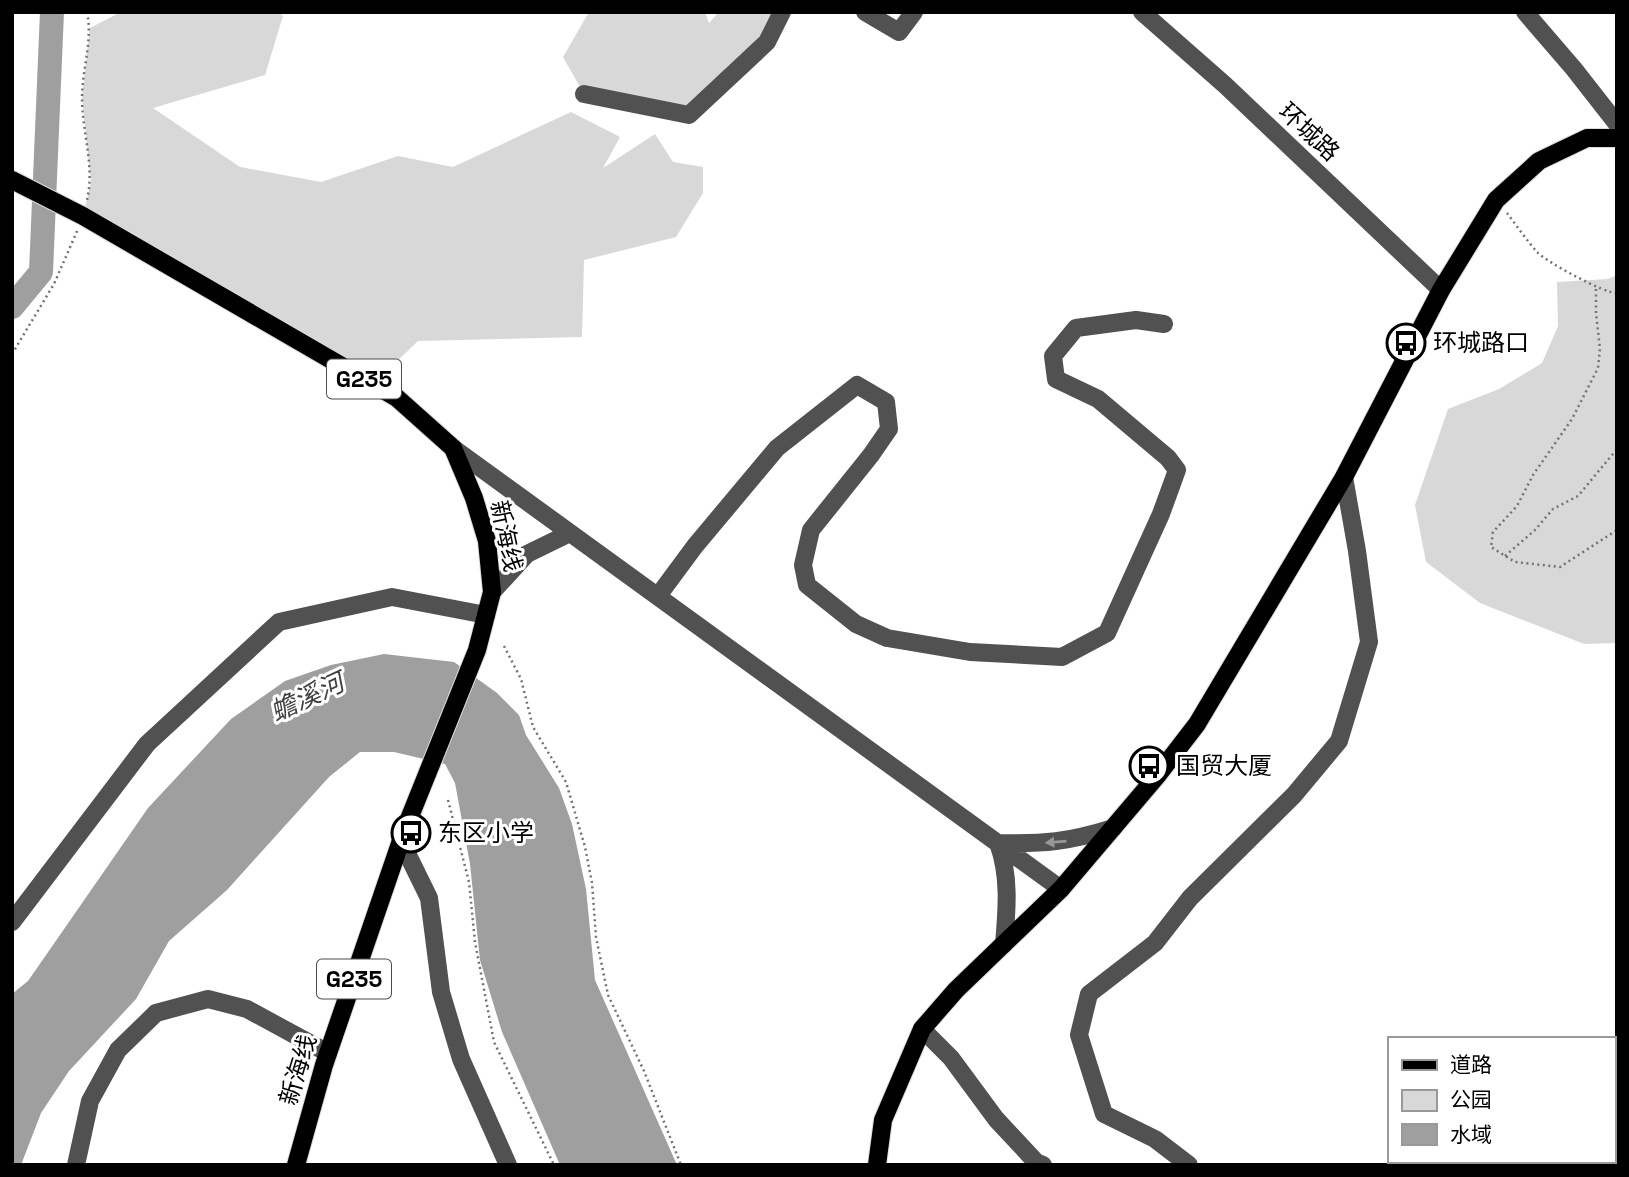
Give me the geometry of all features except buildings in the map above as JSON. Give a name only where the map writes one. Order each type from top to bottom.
[{"type":"main road","points":[[877,1165],[883,1120],[922,1029],[956,990],[1061,889],[1157,776],[1197,724],[1344,477],[1441,290],[1496,200],[1539,161],[1587,138],[1617,138]]},
{"type":"main road","name":"新海线","points":[[12,180],[83,216],[397,398],[453,448],[474,498],[486,541],[492,592],[477,650],[401,841],[328,1053],[296,1165]]},
{"type":"street","points":[[584,94],[689,115],[767,42],[782,12]]},
{"type":"street","points":[[865,12],[899,32],[914,12]]},
{"type":"street","name":"环城路","points":[[1142,12],[1225,85],[1441,290]]},
{"type":"street","points":[[1525,12],[1617,124]]},
{"type":"street","points":[[658,596],[695,546],[778,448],[857,385],[886,402],[889,429],[811,530],[803,565],[807,585],[856,624],[887,638],[970,652],[1062,657],[1107,633],[1161,514],[1177,470],[1168,458],[1098,399],[1056,379],[1053,356],[1076,328],[1136,320],[1164,324]]},
{"type":"street","points":[[453,448],[1061,889]]},
{"type":"street","points":[[1189,1165],[1155,1139],[1104,1114],[1079,1035],[1090,994],[1155,943],[1190,898],[1294,795],[1339,741],[1369,642],[1344,477]]},
{"type":"street","points":[[492,592],[527,554],[570,533]]},
{"type":"street","points":[[12,922],[147,744],[279,622],[392,597],[486,615]]},
{"type":"street","points":[[998,843],[1055,843],[1112,828]]},
{"type":"street","points":[[401,841],[429,898],[441,992],[461,1059],[508,1165]]},
{"type":"street","points":[[998,843],[1005,872],[1007,909],[1004,944]]},
{"type":"street","points":[[75,1165],[90,1101],[118,1050],[156,1013],[208,999],[247,1009],[328,1053]]},
{"type":"street","points":[[922,1029],[951,1058],[996,1119],[1036,1162],[1042,1165]]},
{"type":"path","points":[[12,354],[54,284],[83,216],[92,182],[82,97],[90,28],[87,12]]},
{"type":"path","points":[[1496,200],[1540,255],[1596,289],[1610,294],[1617,293]]},
{"type":"path","points":[[1596,289],[1600,349],[1598,368],[1572,419],[1533,475],[1517,506],[1493,533],[1491,547],[1515,562],[1560,567],[1617,530]]},
{"type":"path","points":[[1505,556],[1535,530],[1553,509],[1578,496],[1617,449]]},
{"type":"path","points":[[505,646],[521,679],[534,727],[566,782],[588,859],[596,937],[608,995],[644,1071],[681,1165]]},
{"type":"path","points":[[448,800],[469,882],[475,942],[494,1042],[554,1165]]},
{"type":"green space","points":[[121,12],[278,12],[283,16],[265,75],[153,108],[240,167],[321,182],[398,156],[453,167],[571,112],[620,137],[603,168],[655,134],[673,162],[703,167],[703,193],[676,237],[584,260],[582,337],[418,341],[388,370],[366,380],[83,216],[91,182],[82,97],[90,28]]},
{"type":"green space","points":[[589,12],[705,12],[709,23],[719,12],[782,12],[689,115],[584,94],[563,57]]},
{"type":"green space","points":[[1617,275],[1617,643],[1584,644],[1480,603],[1426,562],[1415,505],[1448,409],[1499,389],[1542,363],[1558,326],[1557,282],[1608,279]]},
{"type":"water","points":[[384,654],[454,662],[497,693],[519,715],[526,735],[559,788],[572,824],[586,889],[595,980],[677,1165],[560,1165],[502,1032],[480,960],[470,864],[455,783],[445,764],[394,752],[360,752],[329,777],[227,890],[169,941],[136,999],[69,1071],[41,1113],[21,1165],[12,1165],[12,994],[28,981],[148,808],[231,719],[285,681],[331,665]]},
{"type":"waterway","name":"蟾溪河","points":[[12,307],[41,272],[52,12]]},
{"type":"place","name":"环城路口","points":[[1406,343]]},
{"type":"place","name":"国贸大厦","points":[[1149,766]]},
{"type":"place","name":"东区小学","points":[[411,833]]}]
